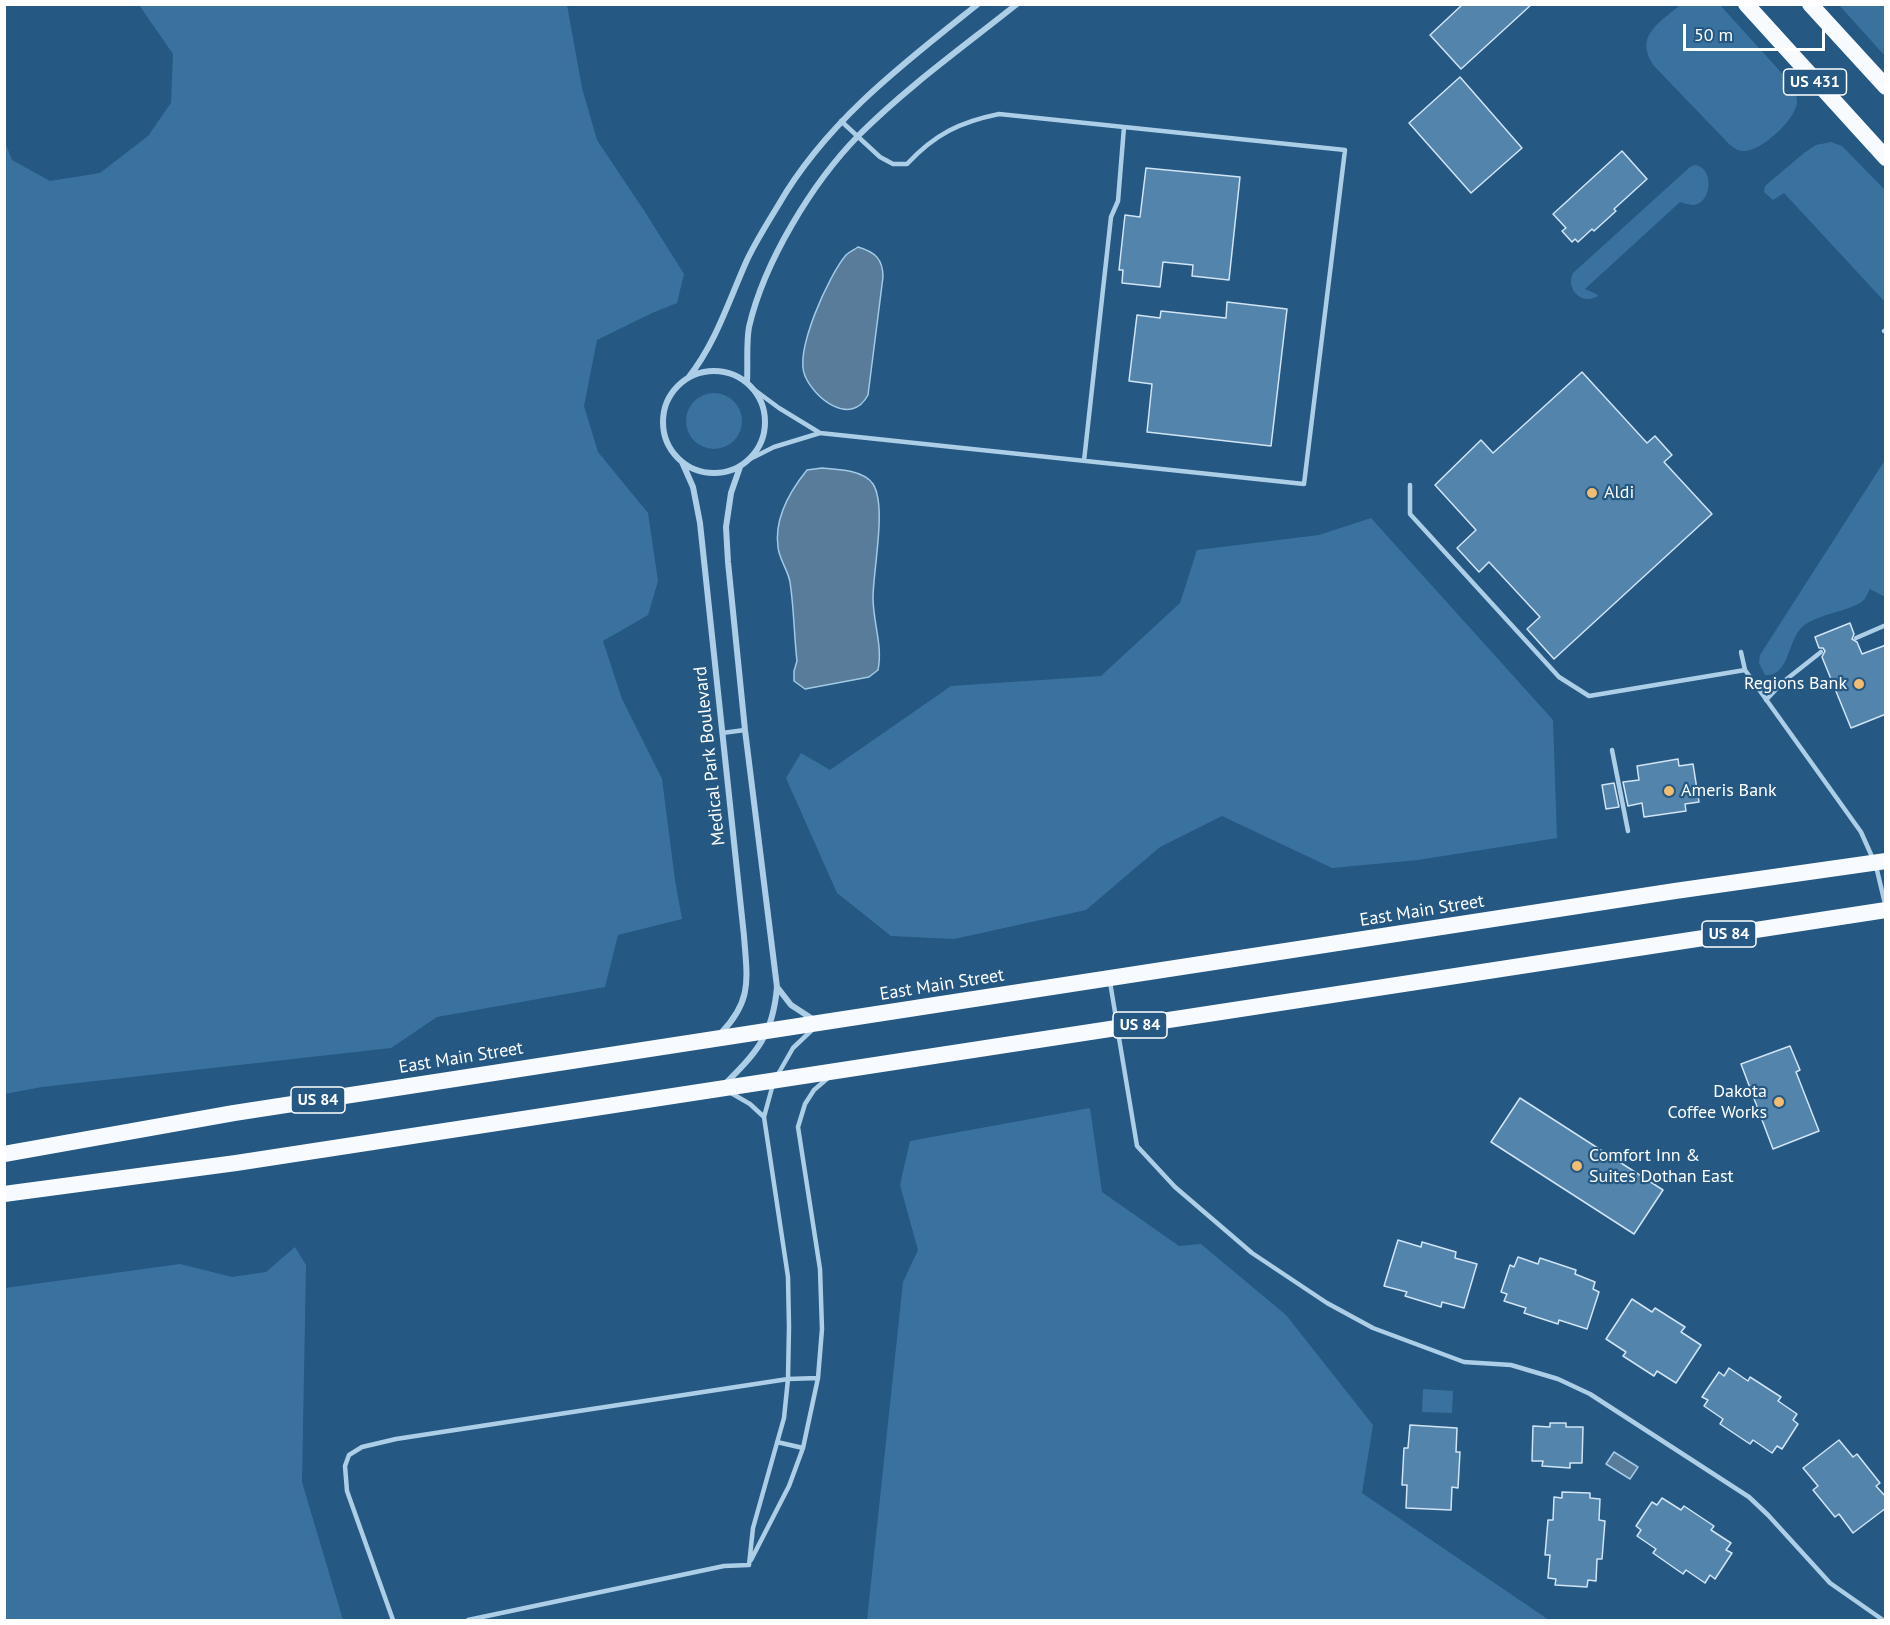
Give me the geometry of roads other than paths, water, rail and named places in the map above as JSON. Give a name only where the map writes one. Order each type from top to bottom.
[{"type":"highway","name":"US 431","points":[[1746,4],[1886,158]]},
{"type":"highway","name":"US 431","points":[[1810,4],[1886,87]]},
{"type":"highway","name":"East Main Street","points":[[4,1154],[234,1113],[1880,861]]},
{"type":"highway","name":"US 84","points":[[4,1194],[236,1163],[1886,909]]},
{"type":"street","points":[[688,378],[712,371],[730,374],[747,382],[756,391],[764,408],[766,426],[758,450],[740,467],[716,474],[692,469],[673,453],[667,442],[663,418],[671,395],[704,359],[748,258],[780,201],[809,160],[842,121],[884,80],[978,4]]},
{"type":"street","points":[[747,382],[749,330],[762,283],[808,200],[858,136],[899,97],[1017,4]]},
{"type":"street","name":"Medical Park Boulevard","points":[[682,462],[693,487],[700,523],[747,983],[741,1008],[733,1021],[716,1039]]},
{"type":"street","points":[[720,1089],[757,1050],[767,1032],[776,1003],[777,987],[745,730],[726,527],[731,493],[740,467]]},
{"type":"street","points":[[777,987],[791,1005],[820,1023]]},
{"type":"lane","points":[[750,459],[774,447],[820,433],[1304,484],[1346,150],[999,114],[974,119],[947,131],[924,146],[907,164],[893,164],[880,157],[842,121]]},
{"type":"lane","points":[[1084,461],[1111,216],[1118,201],[1124,127]]},
{"type":"lane","points":[[756,391],[778,408],[820,433]]},
{"type":"lane","points":[[1410,485],[1410,514],[1559,677],[1589,696],[1745,670]]},
{"type":"lane","points":[[1856,638],[1886,625]]},
{"type":"lane","points":[[1740,652],[1745,670],[1880,861],[1886,909]]},
{"type":"lane","points":[[1766,700],[1783,682],[1821,652]]},
{"type":"lane","points":[[722,733],[745,730]]},
{"type":"lane","points":[[1612,750],[1628,831]]},
{"type":"lane","points":[[1110,979],[1137,1146],[1175,1187],[1252,1253],[1326,1303],[1373,1328],[1464,1362],[1511,1365],[1558,1379],[1590,1394],[1749,1497],[1830,1583],[1882,1620]]},
{"type":"lane","points":[[749,1565],[753,1528],[784,1418],[788,1379],[788,1277],[764,1117],[774,1081],[793,1048],[820,1023]]},
{"type":"lane","points":[[749,1565],[789,1486],[803,1448],[818,1378],[822,1329],[820,1269],[798,1127],[805,1104],[814,1090],[835,1072]]},
{"type":"lane","points":[[720,1089],[737,1096],[764,1117]]},
{"type":"lane","points":[[393,1620],[347,1491],[345,1466],[349,1455],[362,1447],[396,1439],[788,1379],[818,1378]]},
{"type":"lane","points":[[777,1442],[803,1448]]},
{"type":"lane","points":[[468,1620],[724,1566],[749,1565]]},
{"type":"place","name":"Aldi","points":[[1592,493]]},
{"type":"place","name":"Regions Bank","points":[[1859,684]]},
{"type":"place","name":"Ameris Bank","points":[[1669,791]]},
{"type":"place","name":"Dakota Coffee Works","points":[[1779,1102]]},
{"type":"place","name":"Comfort Inn & Suites Dothan East","points":[[1577,1166]]}]
